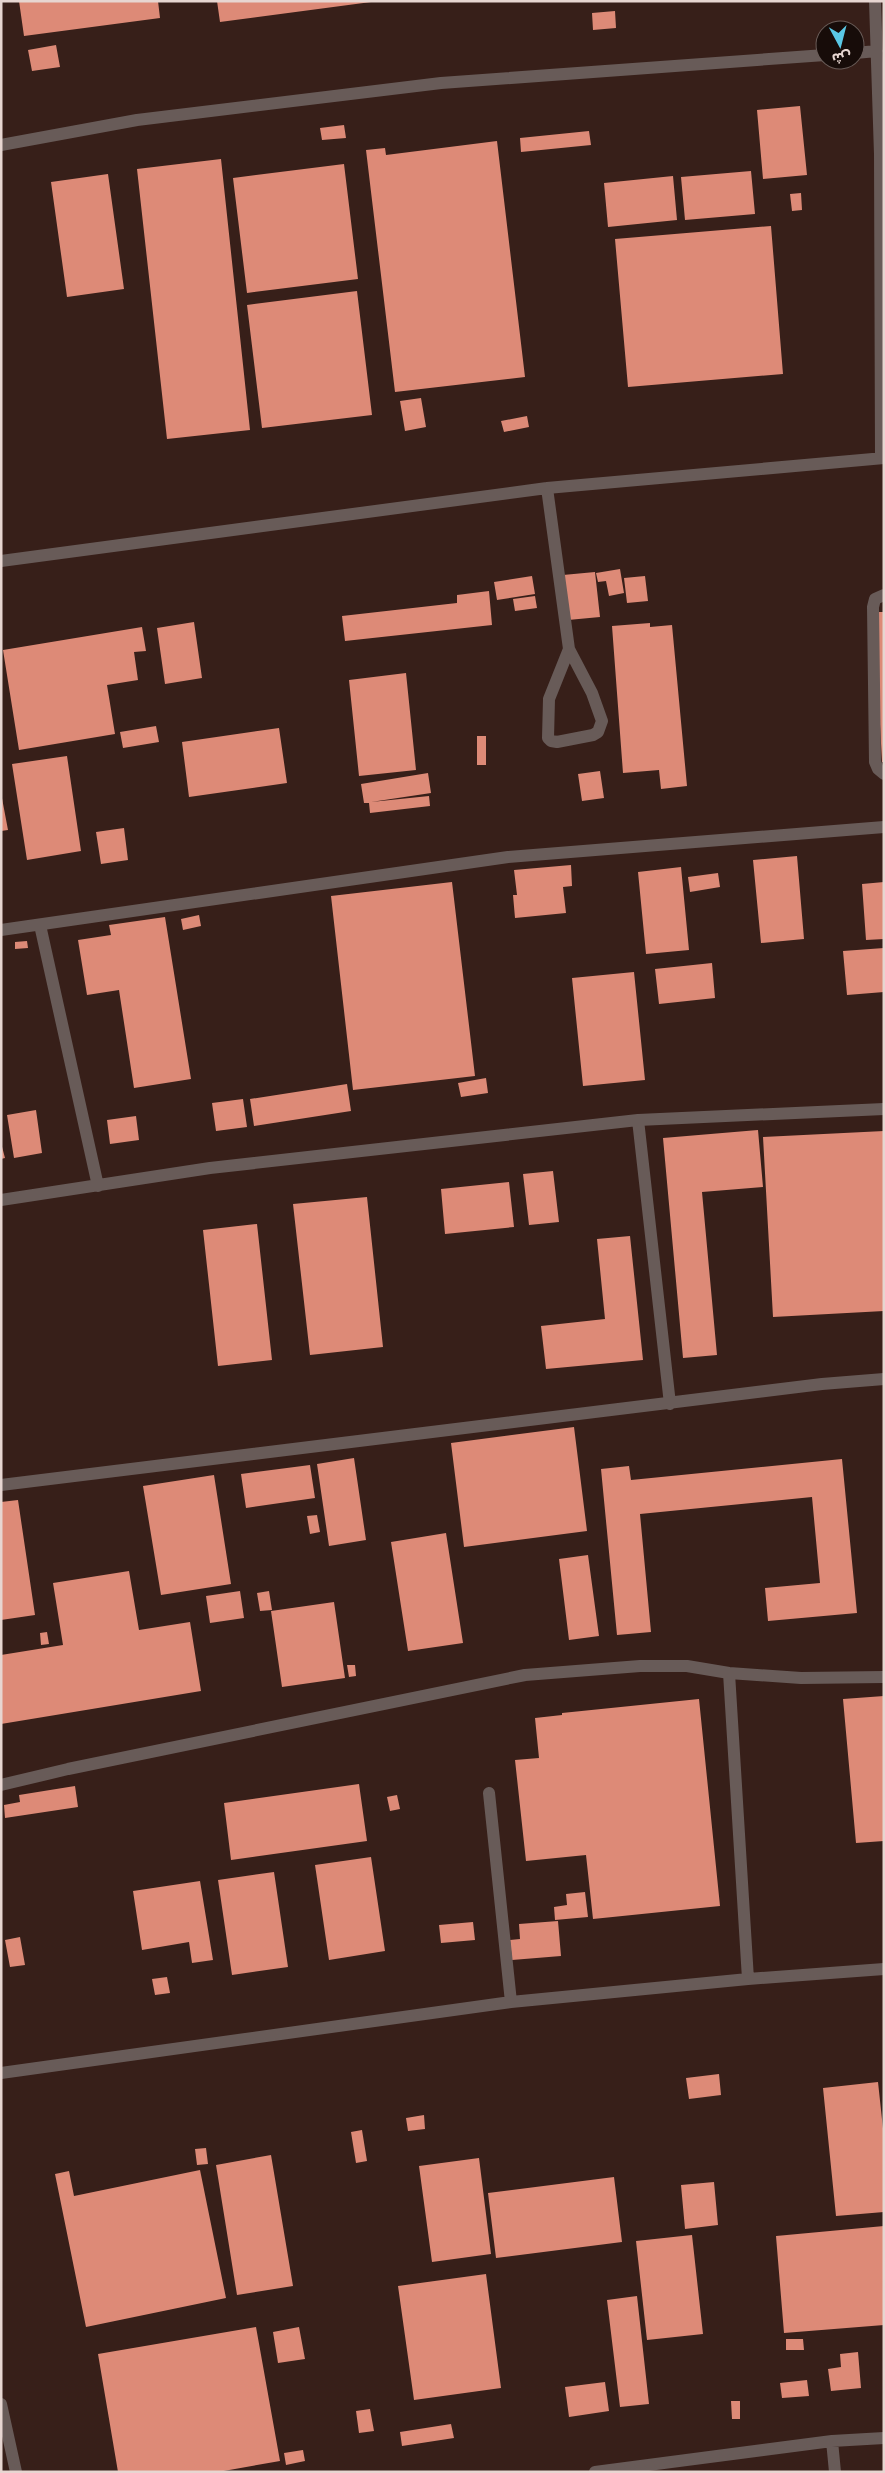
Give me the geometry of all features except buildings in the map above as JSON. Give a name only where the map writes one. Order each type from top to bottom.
[{"type":"street","points":[[1,561],[547,488],[882,458],[882,154],[875,1]]},
{"type":"street","points":[[865,52],[877,51]]},
{"type":"street","points":[[1,145],[137,120],[441,83],[815,56]]},
{"type":"street","points":[[547,488],[569,649],[602,721],[598,732],[593,735],[557,742],[551,741],[548,738],[549,699],[569,649]]},
{"type":"street","points":[[884,595],[875,599],[873,607],[875,762],[878,769],[884,774]]},
{"type":"street","points":[[1,930],[508,857],[884,827]]},
{"type":"street","points":[[40,925],[98,1186]]},
{"type":"street","points":[[1,1200],[210,1168],[638,1120],[884,1109]]},
{"type":"street","points":[[638,1120],[670,1404]]},
{"type":"street","points":[[1,1485],[822,1384],[884,1379]]},
{"type":"street","points":[[1,1785],[68,1769],[525,1675],[640,1666],[688,1666],[730,1673],[801,1678],[884,1677]]},
{"type":"street","points":[[730,1673],[748,1979]]},
{"type":"street","points":[[489,1793],[511,2002]]},
{"type":"street","points":[[1,2073],[511,2002],[748,1979],[884,1969]]},
{"type":"street","points":[[1,2404],[4,2434],[16,2472]]},
{"type":"street","points":[[595,2472],[832,2441],[884,2438]]},
{"type":"street","points":[[832,2441],[835,2472]]}]
